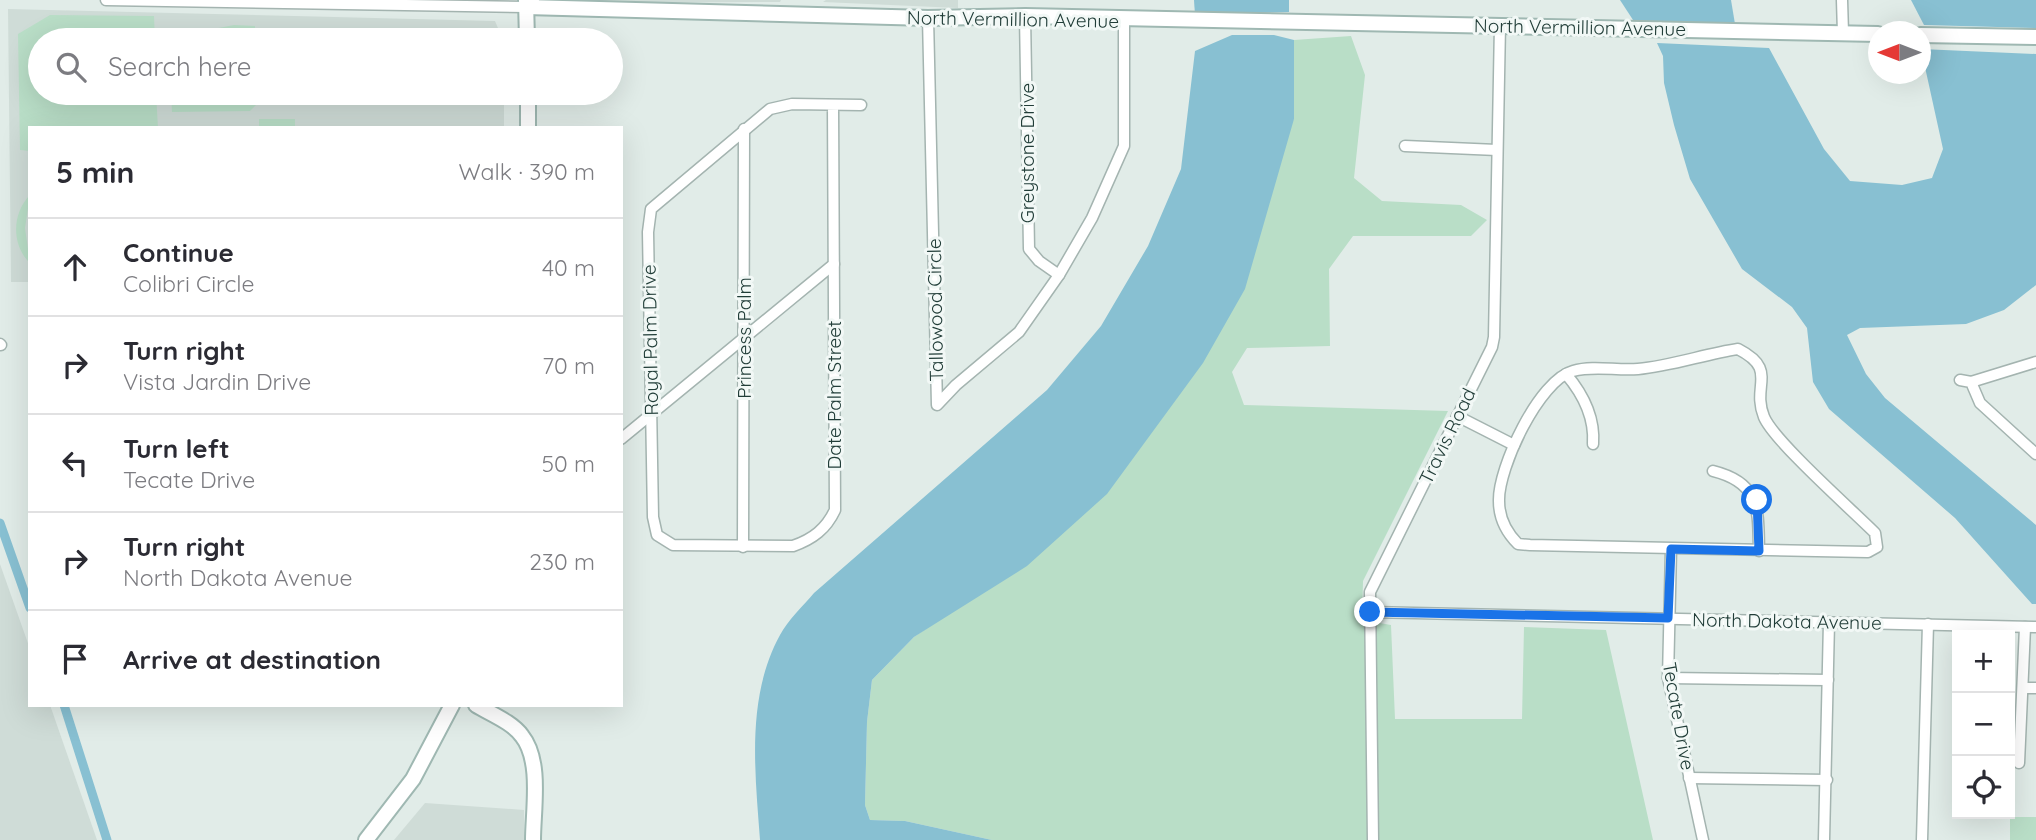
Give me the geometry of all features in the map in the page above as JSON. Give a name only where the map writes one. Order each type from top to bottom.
[{"type":"street","name":"North Vermillion Avenue","points":[[106,0],[528,2],[928,18],[1025,16],[1868,34]]},
{"type":"street","points":[[1842,0],[1843,33]]},
{"type":"street","points":[[527,28],[528,2]]},
{"type":"street","name":"Greystone Drive","points":[[1025,16],[1029,249],[1039,261],[1059,275]]},
{"type":"street","name":"Tallowood Circle","points":[[928,18],[937,405],[956,385],[1019,332],[1059,275],[1092,218],[1124,146],[1124,20]]},
{"type":"street","name":"Travis Road","points":[[1373,840],[1370,592],[1494,337],[1500,25]]},
{"type":"street","points":[[1931,35],[2036,37]]},
{"type":"street","name":"Royal Palm Drive","points":[[828,524],[809,541],[793,546],[673,545],[657,535],[653,517],[648,232],[651,209],[744,128],[770,109],[792,104],[860,105]]},
{"type":"street","points":[[528,105],[528,126]]},
{"type":"street","name":"Date Palm Street","points":[[828,524],[835,510],[833,105]]},
{"type":"street","name":"Princess Palm","points":[[743,547],[744,128]]},
{"type":"street","points":[[1405,146],[1497,150]]},
{"type":"street","points":[[623,437],[834,264]]},
{"type":"street","points":[[1738,349],[1753,356],[1763,369],[1764,417],[1779,436],[1875,533],[1877,547],[1868,552],[1518,544],[1503,524],[1498,504],[1500,483],[1514,445],[1532,410],[1566,374],[1589,369],[1639,369],[1738,349]]},
{"type":"street","points":[[2036,362],[1965,381],[1980,403],[2036,454]]},
{"type":"street","points":[[1566,374],[1579,390],[1590,413],[1593,444]]},
{"type":"street","points":[[1457,416],[1514,445]]},
{"type":"street","points":[[1713,471],[1727,474],[1748,489],[1757,500],[1759,551]]},
{"type":"street","name":"Tecate Drive","points":[[1671,549],[1668,678],[1703,840]]},
{"type":"street","name":"North Dakota Avenue","points":[[1370,612],[2031,627]]},
{"type":"street","points":[[1824,840],[1829,622]]},
{"type":"street","points":[[1922,840],[1928,625]]},
{"type":"street","points":[[2019,763],[2031,627]]},
{"type":"street","points":[[1668,678],[1828,680]]},
{"type":"street","points":[[2024,688],[2036,688]]},
{"type":"street","points":[[366,840],[413,779],[451,707]]},
{"type":"street","points":[[480,707],[511,725],[523,736],[530,752],[533,840]]},
{"type":"street","points":[[1689,778],[1827,780]]},
{"type":"shaded area","points":[[561,0],[781,0],[569,3]]},
{"type":"shaded area","points":[[958,0],[958,8],[823,2]]},
{"type":"shaded area","points":[[8,9],[495,21],[498,28],[28,28],[28,105],[504,105],[504,126],[28,126],[28,282],[11,282]]},
{"type":"shaded area","points":[[0,564],[28,643],[28,707],[51,707],[97,840],[0,840]]},
{"type":"shaded area","points":[[425,803],[524,810],[524,840],[394,840]]},
{"type":"green space","points":[[50,15],[154,16],[154,28],[28,28]]},
{"type":"green space","points":[[234,25],[255,26],[255,28],[218,28]]},
{"type":"green space","points":[[28,28],[28,105],[157,105],[158,126],[28,126],[28,151],[20,150],[18,34]]},
{"type":"green space","points":[[1351,36],[1365,75],[1354,178],[1382,201],[1461,205],[1487,220],[1471,236],[1353,236],[1329,269],[1330,346],[1247,348],[1232,372],[1244,405],[1448,411],[1363,581],[1362,620],[1391,625],[1395,719],[1522,719],[1524,627],[1606,630],[1653,840],[992,840],[905,821],[870,820],[865,805],[867,722],[872,680],[914,637],[965,602],[1294,119],[1294,40]]},
{"type":"green space","points":[[172,105],[256,105],[250,111],[172,112]]},
{"type":"green space","points":[[259,119],[295,119],[295,126],[259,126]]},
{"type":"green space","points":[[28,197],[25,228],[28,261],[19,247],[16,229]]},
{"type":"green space","points":[[2036,817],[2036,840],[2010,840],[2010,819]]},
{"type":"water","points":[[1194,0],[1289,0],[1289,12],[1195,15]]},
{"type":"water","points":[[1620,0],[1731,0],[1735,24],[1635,23]]},
{"type":"water","points":[[1911,0],[2036,0],[2036,28],[1931,25],[1931,21],[1922,21]]},
{"type":"water","points":[[1232,35],[1274,35],[1294,40],[1294,119],[1245,289],[1203,363],[1107,494],[1027,566],[914,637],[872,680],[867,722],[865,805],[870,820],[905,821],[992,840],[760,840],[755,762],[757,709],[769,659],[780,635],[814,593],[1047,390],[1101,326],[1148,246],[1181,169],[1195,51]]},
{"type":"water","points":[[1657,43],[1769,48],[1824,149],[1850,181],[1902,185],[1932,178],[1943,149],[1929,84],[1931,84],[1931,49],[2036,54],[2036,285],[2004,310],[1966,324],[1860,328],[1847,335],[1866,374],[1885,398],[2036,525],[2036,604],[2032,604],[1955,518],[1829,409],[1813,382],[1807,328],[1792,307],[1742,269],[1690,179],[1664,83],[1663,56]]},
{"type":"waterway","points":[[0,523],[28,602]]},
{"type":"waterway","points":[[65,707],[107,840]]},
{"type":"route","points":[[1370,612],[1668,618],[1671,549],[1759,551],[1757,500]]}]
